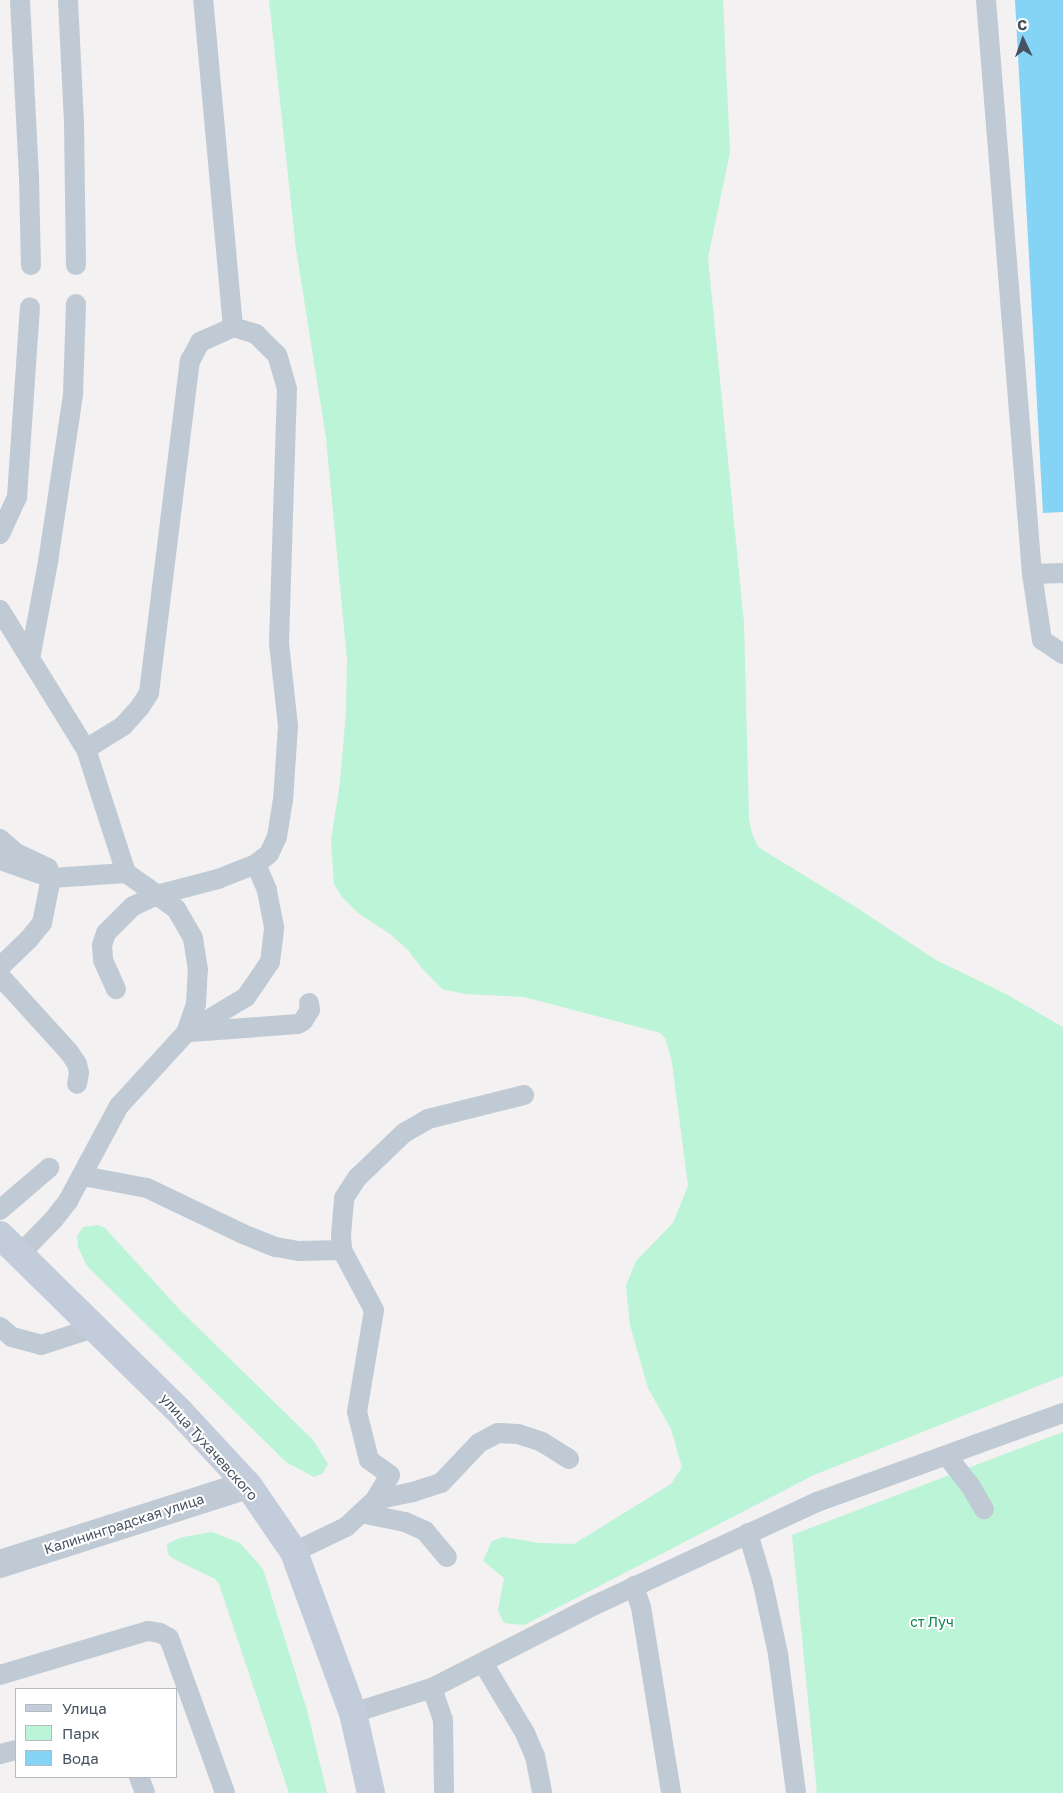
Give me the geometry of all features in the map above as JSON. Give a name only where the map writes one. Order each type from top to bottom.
[{"type":"street","name":"улица Тухачевского","points":[[0,1235],[181,1414],[248,1485],[294,1552],[353,1714],[371,1793]]},
{"type":"street","name":"Калининградская улица","points":[[0,1564],[248,1485]]},
{"type":"lane","points":[[20,0],[29,179],[31,265]]},
{"type":"lane","points":[[68,0],[74,123],[76,265]]},
{"type":"lane","points":[[203,0],[233,327]]},
{"type":"lane","points":[[986,0],[1032,574],[1042,640],[1063,654]]},
{"type":"lane","points":[[30,658],[48,562],[73,394],[76,304]]},
{"type":"lane","points":[[0,534],[18,497],[30,307]]},
{"type":"lane","points":[[86,748],[123,726],[140,707],[148,693],[190,361],[200,342],[233,327],[256,334],[277,355],[287,389],[280,643],[288,726],[283,801],[277,837],[269,854],[256,864],[218,879],[157,895],[133,906],[106,933],[102,945],[103,960],[116,989]]},
{"type":"lane","points":[[1032,574],[1063,572]]},
{"type":"lane","points":[[0,610],[86,748],[126,873],[176,909],[193,938],[198,970],[196,1004],[186,1033]]},
{"type":"lane","points":[[0,839],[16,852],[48,868],[51,878],[42,922],[29,939],[0,966]]},
{"type":"lane","points":[[0,860],[51,878],[126,873]]},
{"type":"lane","points":[[19,1255],[54,1220],[83,1176],[119,1106],[186,1033],[246,997],[270,962],[274,926],[267,890],[256,864]]},
{"type":"lane","points":[[0,976],[69,1052],[77,1064],[79,1073],[77,1084]]},
{"type":"lane","points":[[186,1033],[298,1024],[303,1021],[310,1010],[309,1003]]},
{"type":"lane","points":[[294,1552],[346,1527],[368,1506],[390,1474],[369,1460],[357,1412],[374,1310],[342,1250],[341,1235],[344,1198],[357,1178],[404,1133],[428,1119],[524,1095]]},
{"type":"lane","points":[[0,1210],[49,1168]]},
{"type":"lane","points":[[83,1176],[147,1188],[243,1234],[276,1247],[299,1251],[342,1250]]},
{"type":"lane","points":[[0,1327],[12,1337],[41,1345],[93,1328]]},
{"type":"lane","points":[[353,1714],[432,1688],[634,1586],[748,1532],[817,1502],[1063,1413]]},
{"type":"lane","points":[[368,1506],[441,1483],[479,1443],[498,1433],[518,1434],[542,1442],[569,1459]]},
{"type":"lane","points":[[947,1456],[970,1484],[984,1509]]},
{"type":"lane","points":[[368,1506],[425,1531],[447,1557]]},
{"type":"lane","points":[[748,1532],[763,1584],[778,1654],[796,1793]]},
{"type":"lane","points":[[634,1586],[641,1607],[671,1793]]},
{"type":"lane","points":[[0,1675],[148,1631],[165,1635],[169,1638],[225,1793]]},
{"type":"lane","points":[[483,1663],[525,1733],[535,1756],[542,1793]]},
{"type":"lane","points":[[432,1688],[443,1720],[445,1739],[444,1793]]},
{"type":"lane","points":[[0,1754],[15,1750]]},
{"type":"lane","points":[[139,1778],[145,1793]]},
{"type":"green space","points":[[269,0],[723,0],[730,152],[708,258],[744,623],[749,819],[752,833],[758,847],[854,906],[936,960],[1004,993],[1063,1027],[1063,1376],[814,1475],[524,1625],[504,1623],[498,1610],[504,1578],[483,1561],[492,1541],[503,1537],[540,1543],[574,1544],[671,1484],[682,1467],[671,1429],[648,1388],[630,1325],[626,1286],[636,1261],[673,1223],[688,1186],[672,1063],[666,1040],[661,1033],[524,997],[466,994],[442,989],[408,950],[390,934],[358,913],[342,897],[334,884],[331,841],[340,782],[346,712],[347,659],[326,438],[296,249]]},
{"type":"green space","points":[[98,1225],[105,1228],[182,1312],[313,1440],[328,1464],[323,1473],[314,1477],[286,1462],[87,1266],[78,1247],[77,1236],[83,1227]]},
{"type":"green space","name":"ст Луч","points":[[1063,1432],[1063,1793],[817,1793],[792,1535]]},
{"type":"green space","points":[[212,1532],[240,1543],[263,1569],[307,1710],[327,1793],[289,1793],[219,1584],[215,1579],[172,1558],[168,1554],[167,1544],[173,1541],[183,1537]]},
{"type":"water","points":[[1015,0],[1063,0],[1063,512],[1043,513]]}]
